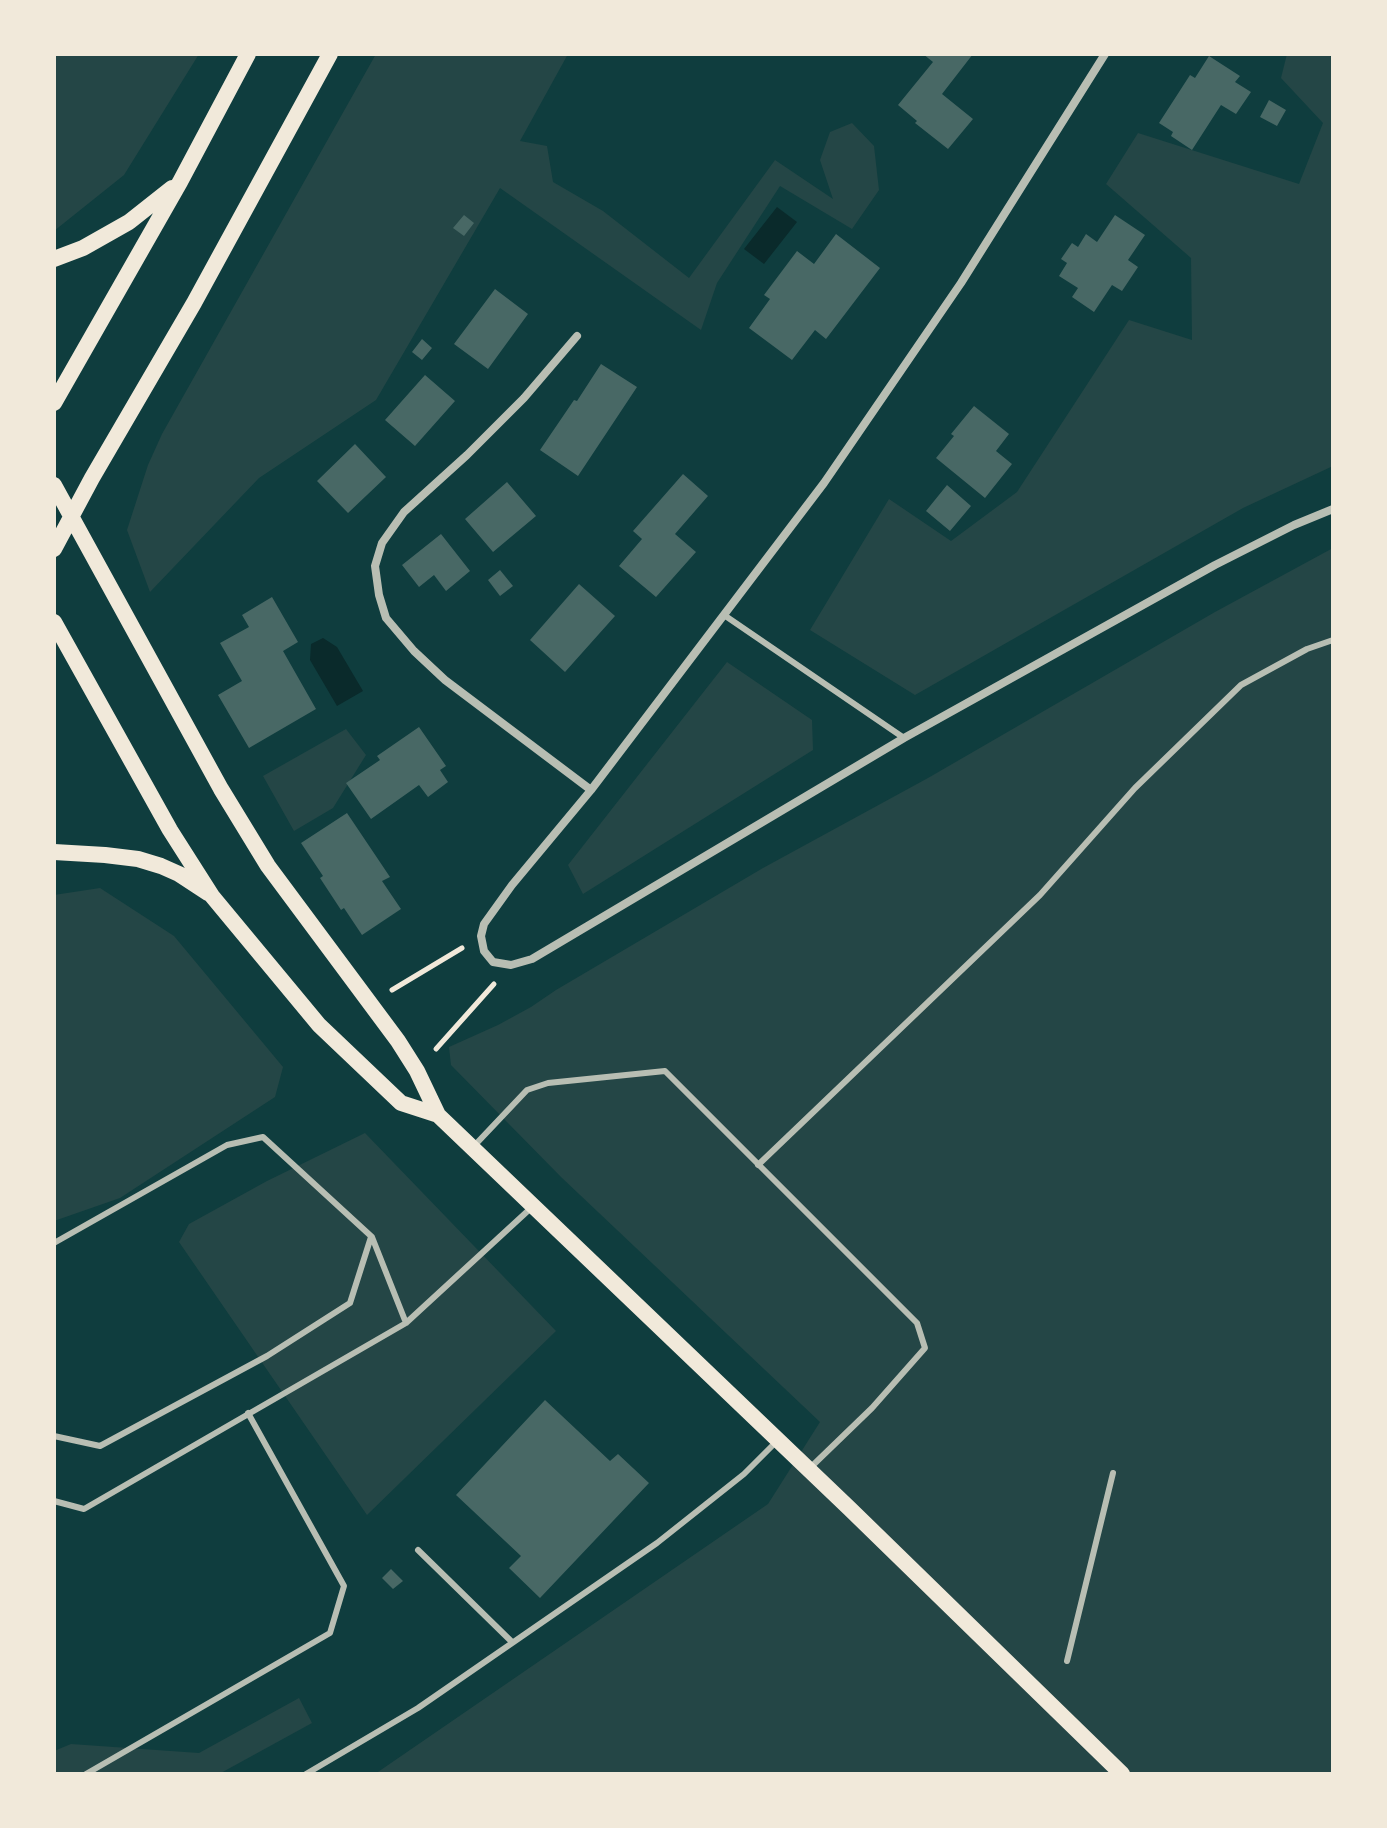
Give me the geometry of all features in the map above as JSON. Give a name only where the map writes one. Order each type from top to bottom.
[{"type":"main road","points":[[54,403],[180,182],[248,54]]},
{"type":"main road","points":[[54,549],[194,303],[330,54]]},
{"type":"main road","points":[[54,259],[83,248],[129,222],[180,182]]},
{"type":"main road","points":[[54,485],[221,789],[268,866],[398,1041],[417,1071],[438,1115],[809,1469],[1122,1774]]},
{"type":"main road","points":[[54,516],[72,518]]},
{"type":"main road","points":[[54,622],[170,830],[212,896],[319,1025],[401,1103],[438,1115]]},
{"type":"main road","points":[[54,852],[138,859],[179,874],[212,896]]},
{"type":"street","points":[[1105,54],[961,283],[824,483],[591,790],[512,885],[484,924],[481,936],[484,951],[493,962],[511,965],[532,959],[904,738],[1215,565],[1333,509]]},
{"type":"street","points":[[577,336],[515,408],[404,512],[382,543],[375,566],[386,618],[414,651],[445,680],[591,790]]},
{"type":"lane","points":[[724,615],[904,738]]},
{"type":"lane","points":[[758,1165],[1040,895],[1135,788],[1241,685],[1307,649],[1333,640]]},
{"type":"lane","points":[[471,1148],[527,1090],[548,1083],[665,1071],[917,1323],[925,1348],[872,1408],[809,1469]]},
{"type":"lane","points":[[54,1243],[227,1145],[263,1137],[372,1237],[406,1323]]},
{"type":"lane","points":[[54,1501],[84,1509],[406,1323],[534,1205]]},
{"type":"lane","points":[[54,1436],[100,1446],[267,1356],[350,1303],[372,1237]]},
{"type":"lane","points":[[86,1774],[330,1633],[344,1586],[248,1413]]},
{"type":"lane","points":[[306,1774],[418,1708],[657,1543],[744,1474],[777,1440]]},
{"type":"lane","points":[[1067,1661],[1113,1473]]},
{"type":"lane","points":[[418,1550],[512,1642]]},
{"type":"path","points":[[384,995],[481,936]]},
{"type":"path","points":[[436,1049],[511,965]]},
{"type":"shaded area","points":[[54,54],[199,54],[124,175],[54,231]]},
{"type":"shaded area","points":[[376,54],[568,54],[520,141],[547,146],[553,182],[603,211],[689,278],[775,160],[833,199],[820,160],[830,132],[852,123],[874,146],[879,190],[852,229],[780,186],[717,283],[701,330],[500,188],[376,400],[259,478],[150,592],[127,530],[148,465],[162,434]]},
{"type":"shaded area","points":[[1287,54],[1327,54],[1333,58],[1333,466],[1243,508],[915,695],[810,630],[889,499],[951,541],[1017,492],[1129,320],[1192,340],[1191,258],[1106,184],[1138,133],[1299,184],[1323,123],[1281,78]]},
{"type":"shaded area","points":[[777,207],[797,222],[764,264],[744,249]]},
{"type":"shaded area","points":[[1333,548],[1333,1774],[375,1774],[768,1504],[820,1422],[561,1177],[451,1065],[449,1047],[531,1007],[763,868]]},
{"type":"shaded area","points":[[323,638],[337,647],[363,691],[337,706],[310,660],[311,644]]},
{"type":"shaded area","points":[[727,662],[812,720],[813,750],[583,894],[568,865]]},
{"type":"shaded area","points":[[346,729],[366,755],[333,808],[294,831],[263,776]]},
{"type":"shaded area","points":[[100,888],[174,936],[283,1067],[275,1097],[120,1198],[54,1221],[54,895]]},
{"type":"shaded area","points":[[365,1133],[556,1331],[367,1515],[179,1242],[189,1224]]},
{"type":"shaded area","points":[[299,1698],[312,1723],[219,1774],[54,1774],[54,1751],[71,1744],[199,1753]]},
{"type":"building","points":[[923,54],[973,54],[942,94],[973,119],[948,149],[898,105],[933,62]]},
{"type":"building","points":[[1209,56],[1240,76],[1235,82],[1251,92],[1236,114],[1221,105],[1192,150],[1171,136],[1173,132],[1159,123],[1190,75],[1195,78]]},
{"type":"building","points":[[1269,100],[1286,110],[1277,126],[1260,117]]},
{"type":"building","points":[[464,215],[474,223],[464,236],[453,228]]},
{"type":"building","points":[[1115,215],[1145,235],[1128,260],[1138,267],[1122,291],[1112,285],[1094,312],[1072,297],[1078,288],[1059,276],[1067,263],[1061,259],[1072,243],[1078,247],[1086,234],[1097,242]]},
{"type":"building","points":[[836,234],[880,268],[826,339],[815,330],[792,360],[749,328],[770,299],[764,295],[797,251],[814,264]]},
{"type":"building","points":[[495,289],[528,314],[488,369],[454,344]]},
{"type":"building","points":[[422,339],[432,348],[422,360],[412,352]]},
{"type":"building","points":[[601,364],[637,387],[578,476],[540,450]]},
{"type":"building","points":[[425,375],[455,401],[415,446],[385,420]]},
{"type":"building","points":[[974,406],[1009,434],[996,451],[1012,464],[985,498],[936,458]]},
{"type":"building","points":[[355,444],[386,477],[348,513],[317,481]]},
{"type":"building","points":[[683,474],[708,496],[675,534],[696,552],[656,597],[619,566],[642,539],[633,531]]},
{"type":"building","points":[[507,482],[536,516],[493,552],[465,519]]},
{"type":"building","points":[[947,485],[971,506],[950,531],[926,511]]},
{"type":"building","points":[[441,534],[470,571],[446,591],[434,575],[419,587],[402,565]]},
{"type":"building","points":[[500,570],[513,586],[500,596],[488,580]]},
{"type":"building","points":[[579,584],[615,616],[565,672],[530,640]]},
{"type":"building","points":[[272,597],[298,642],[283,651],[316,709],[249,748],[218,695],[242,681],[220,643],[249,627],[242,615]]},
{"type":"building","points":[[419,727],[446,766],[440,770],[448,782],[428,797],[419,785],[371,819],[346,783],[380,760],[377,756]]},
{"type":"building","points":[[347,813],[390,877],[382,881],[401,909],[362,935],[344,908],[341,910],[301,843]]},
{"type":"building","points":[[545,1400],[610,1461],[618,1454],[649,1483],[540,1598],[509,1568],[521,1556],[456,1495]]},
{"type":"building","points":[[391,1569],[403,1581],[393,1589],[382,1578]]}]
